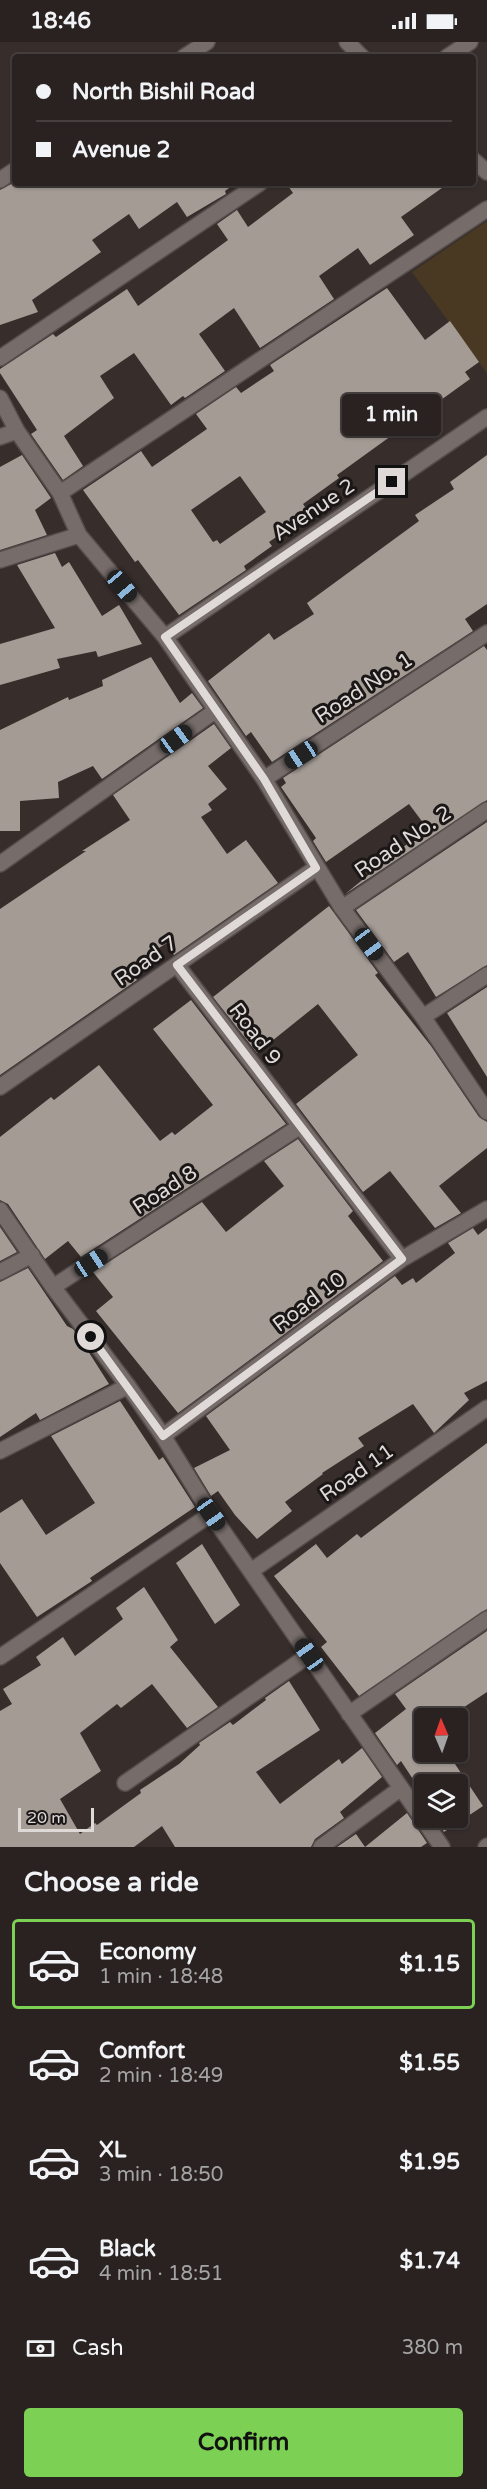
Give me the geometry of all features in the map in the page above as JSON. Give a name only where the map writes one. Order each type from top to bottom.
[{"type":"street","points":[[189,54],[207,42]]},
{"type":"street","points":[[347,42],[359,54]]},
{"type":"street","points":[[452,54],[470,42]]},
{"type":"street","points":[[0,358],[256,186]]},
{"type":"street","points":[[60,493],[487,209]]},
{"type":"street","points":[[0,398],[17,431],[60,493],[79,536],[165,637],[264,779],[342,908],[423,1017],[487,1112]]},
{"type":"street","name":"Avenue 2","points":[[165,637],[487,417]]},
{"type":"street","points":[[0,437],[17,431]]},
{"type":"street","points":[[0,560],[79,536]]},
{"type":"street","name":"Road No. 1","points":[[264,779],[487,633]]},
{"type":"street","points":[[0,864],[215,711]]},
{"type":"street","name":"Road No. 2","points":[[342,908],[487,810]]},
{"type":"street","name":"Road 7","points":[[0,1087],[316,868]]},
{"type":"street","name":"Road 9","points":[[177,965],[402,1259]]},
{"type":"street","points":[[423,1017],[487,975]]},
{"type":"street","name":"Road 8","points":[[53,1287],[299,1127]]},
{"type":"street","name":"Road 10","points":[[163,1436],[402,1259],[487,1209]]},
{"type":"street","points":[[0,1210],[53,1287],[163,1436],[211,1514],[442,1847]]},
{"type":"street","points":[[0,1272],[32,1255]]},
{"type":"street","points":[[0,1451],[128,1386]]},
{"type":"street","name":"Road 11","points":[[251,1571],[487,1408]]},
{"type":"street","points":[[0,1657],[211,1514]]},
{"type":"street","points":[[349,1714],[487,1619]]},
{"type":"street","points":[[125,1783],[309,1655]]},
{"type":"street","points":[[321,1847],[401,1788]]},
{"type":"shaded area","points":[[487,221],[487,373],[412,272]]},
{"type":"building","points":[[12,184],[12,186],[232,186],[225,191],[226,194],[187,217],[177,202],[139,229],[129,214],[92,240],[101,252],[32,300],[38,312],[0,325],[0,190]]},
{"type":"building","points":[[288,186],[445,186],[401,217],[414,235],[370,265],[358,248],[319,276],[334,299],[260,348],[234,308],[199,334],[225,371],[185,398],[183,396],[171,405],[134,353],[100,376],[114,398],[64,436],[83,466],[63,480],[31,434],[37,430],[0,373],[0,369],[53,334],[56,337],[127,289],[138,306],[228,240],[217,224],[237,210],[248,227],[293,193]]},
{"type":"building","points":[[387,288],[425,340],[450,321],[479,362],[465,372],[470,379],[337,475],[339,478],[303,504],[310,514],[269,542],[272,546],[244,566],[246,570],[179,615],[138,560],[135,562],[83,490],[141,451],[152,467],[207,429],[196,414],[236,387],[241,393],[274,371],[270,365]],"holes":[[[240,476],[266,512],[220,544],[217,540],[213,542],[191,510]]]},
{"type":"building","points":[[22,455],[51,498],[35,510],[47,535],[0,550],[0,467]]},
{"type":"building","points":[[487,455],[487,604],[465,619],[473,631],[272,762],[251,732],[246,736],[208,681],[269,633],[274,640],[314,614],[307,603],[419,521],[415,515],[454,489],[450,482]]},
{"type":"building","points":[[55,553],[62,567],[69,562],[102,616],[119,605],[142,644],[98,657],[96,651],[57,659],[60,668],[0,685],[0,644],[55,628],[17,565]]},
{"type":"building","points":[[484,646],[487,650],[487,800],[345,894],[427,828],[409,804],[326,862],[313,841],[316,838],[281,787],[286,783],[283,778]]},
{"type":"building","points":[[151,657],[180,703],[192,693],[203,708],[102,779],[93,766],[58,782],[59,798],[20,801],[20,831],[0,831],[0,730],[68,697],[69,700],[103,686],[102,680]]},
{"type":"building","points":[[214,724],[231,748],[208,766],[227,789],[208,804],[212,810],[201,817],[227,854],[246,840],[278,883],[174,955],[167,943],[128,967],[137,980],[0,1075],[0,909],[130,820],[113,795]]},
{"type":"building","points":[[487,822],[487,965],[436,997],[408,952],[394,962],[356,910]]},
{"type":"building","points":[[329,906],[378,973],[375,975],[431,1046],[479,1117],[487,1122],[487,1148],[439,1186],[461,1213],[435,1228],[390,1171],[363,1192],[296,1104],[358,1055],[318,1004],[257,1053],[213,997]]},
{"type":"building","points":[[487,987],[487,1077],[447,1013]]},
{"type":"building","points":[[191,1000],[286,1124],[81,1257],[68,1241],[45,1259],[8,1204],[0,1200],[0,1137],[51,1097],[54,1100],[99,1065],[160,1141],[172,1132],[175,1135],[213,1105],[153,1029]]},
{"type":"building","points":[[298,1139],[353,1211],[348,1216],[383,1261],[178,1413],[96,1311],[113,1297],[93,1272],[202,1202],[226,1232],[284,1186],[264,1161]]},
{"type":"building","points":[[0,1227],[17,1252],[0,1261]]},
{"type":"building","points":[[473,1228],[478,1235],[487,1228],[487,1381],[464,1393],[469,1400],[434,1433],[413,1404],[358,1438],[364,1446],[322,1473],[285,1502],[292,1511],[257,1539],[235,1515],[218,1491],[211,1496],[194,1468],[230,1450],[206,1416],[395,1276],[402,1285],[413,1278],[416,1283],[455,1253],[448,1243]]},
{"type":"building","points":[[28,1268],[67,1326],[73,1329],[81,1340],[109,1384],[40,1420],[36,1413],[0,1437],[0,1282]]},
{"type":"building","points":[[120,1401],[159,1460],[163,1457],[195,1507],[90,1578],[92,1581],[37,1617],[0,1563],[0,1513],[22,1499],[46,1535],[95,1503],[51,1436]]},
{"type":"building","points":[[487,1443],[487,1609],[359,1696],[321,1647],[327,1642],[274,1576],[316,1544],[327,1558],[357,1534],[361,1538]]},
{"type":"building","points":[[202,1544],[240,1605],[215,1624],[176,1563]]},
{"type":"building","points":[[144,1587],[178,1640],[170,1647],[218,1707],[187,1728],[152,1684],[121,1708],[117,1704],[80,1733],[101,1771],[60,1799],[80,1834],[95,1823],[97,1825],[141,1793],[140,1790],[179,1764],[200,1745],[199,1743],[230,1722],[233,1725],[289,1681],[320,1730],[256,1772],[280,1804],[339,1759],[342,1764],[362,1748],[382,1777],[340,1812],[344,1818],[315,1839],[311,1847],[175,1847],[162,1826],[134,1847],[0,1847],[0,1711],[12,1704],[3,1689],[41,1665],[36,1657],[63,1637],[75,1656],[123,1619],[116,1608]]},
{"type":"building","points":[[487,1631],[487,1692],[463,1708],[414,1708],[414,1762],[454,1762],[462,1774],[414,1774],[414,1781],[401,1761],[397,1765],[375,1733],[406,1709],[395,1694]]},
{"type":"building","points":[[468,1784],[483,1806],[468,1816]]},
{"type":"building","points":[[407,1813],[414,1824],[414,1828],[417,1828],[427,1843],[421,1847],[365,1847]]},
{"type":"building","points":[[356,1834],[365,1847],[337,1847]]},
{"type":"route","points":[[91,1337],[163,1436],[402,1259],[177,965],[316,868],[264,779],[165,637],[392,482]]}]
